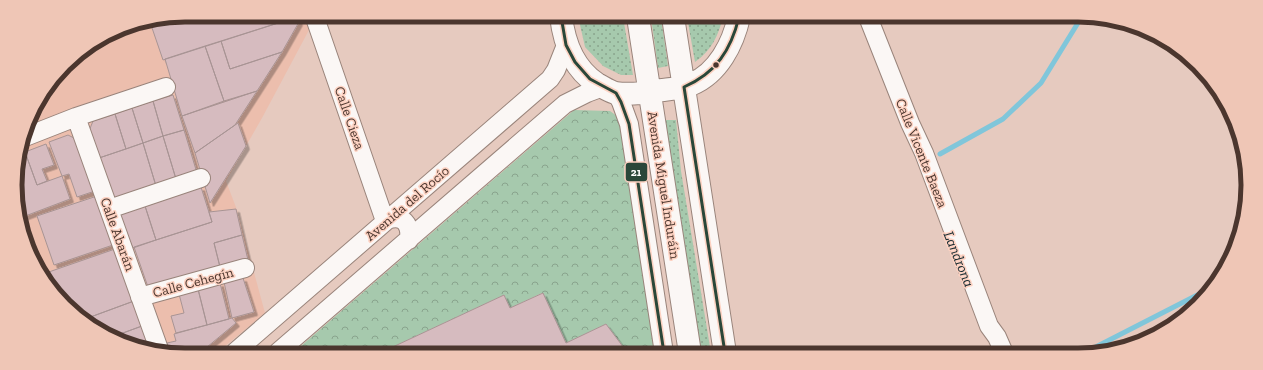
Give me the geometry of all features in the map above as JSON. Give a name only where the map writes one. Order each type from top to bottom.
[{"type":"main road","points":[[562,22],[566,45],[575,62],[590,79],[609,90],[650,92],[684,87],[702,79],[711,72],[726,52],[733,38],[738,22]]},
{"type":"main road","name":"Avenida Miguel Induráin","points":[[639,22],[689,348]]},
{"type":"main road","points":[[674,22],[724,348]]},
{"type":"street","name":"Calle Cieza","points":[[316,22],[385,221]]},
{"type":"street","name":"Calle Vicente Baeza","points":[[870,22],[910,123],[924,154],[989,326],[997,337],[1002,348]]},
{"type":"street","name":"Avenida del Rocío","points":[[240,348],[550,79],[556,70],[566,45]]},
{"type":"street","points":[[30,135],[76,117],[166,87]]},
{"type":"street","name":"Avenida del Rocío","points":[[283,348],[565,104],[587,93],[609,90]]},
{"type":"street","points":[[609,90],[621,102],[630,124],[663,348]]},
{"type":"street","name":"Calle Abarán","points":[[76,117],[158,346]]},
{"type":"street","points":[[109,209],[201,178]]},
{"type":"street","points":[[385,221],[396,218],[407,224],[409,229],[405,243]]},
{"type":"street","name":"Calle Cehegín","points":[[140,297],[245,268]]},
{"type":"shaded area","points":[[313,22],[262,118],[226,181],[237,210],[265,313],[223,348],[164,347],[123,336],[94,321],[62,292],[49,276],[34,247],[25,217],[22,196],[22,174],[25,153],[34,123],[49,94],[78,62],[94,49],[123,34],[164,23]]},
{"type":"green space","points":[[579,22],[624,22],[633,75],[621,75],[603,66],[585,47]]},
{"type":"green space","points":[[652,22],[662,22],[668,66],[658,68]]},
{"type":"green space","points":[[688,22],[721,22],[714,42],[706,53],[695,62]]},
{"type":"green space","points":[[574,110],[610,111],[621,119],[656,348],[623,348],[606,324],[566,343],[542,293],[510,308],[504,295],[391,348],[299,348]]},
{"type":"green space","points":[[665,120],[676,120],[681,171],[710,348],[699,348]]},
{"type":"building","points":[[174,22],[281,22],[163,60],[151,26]]},
{"type":"building","points":[[281,22],[299,22],[282,52],[230,69],[221,41]]},
{"type":"building","points":[[221,41],[230,69],[282,52],[257,91],[224,101],[205,46]]},
{"type":"building","points":[[205,46],[224,101],[182,116],[165,59]]},
{"type":"building","points":[[257,91],[235,125],[195,153],[182,116]]},
{"type":"building","points":[[173,95],[184,130],[163,136],[153,101]]},
{"type":"building","points":[[153,101],[163,136],[143,143],[132,108]]},
{"type":"building","points":[[132,108],[143,143],[126,149],[115,114]]},
{"type":"building","points":[[115,114],[126,149],[99,158],[89,131],[93,121]]},
{"type":"building","points":[[238,123],[246,146],[210,203],[195,153]]},
{"type":"building","points":[[184,130],[197,173],[176,179],[163,136]]},
{"type":"building","points":[[68,135],[76,139],[95,191],[77,197],[69,174],[62,176],[49,142]]},
{"type":"building","points":[[163,136],[176,179],[156,186],[143,143]]},
{"type":"building","points":[[143,143],[156,186],[113,199],[99,158]]},
{"type":"building","points":[[46,144],[54,165],[42,169],[47,181],[37,185],[25,152]]},
{"type":"building","points":[[25,152],[37,185],[62,176],[70,199],[25,216],[22,196],[22,174]]},
{"type":"building","points":[[201,187],[212,222],[156,240],[145,206]]},
{"type":"building","points":[[97,196],[113,245],[54,265],[37,216]]},
{"type":"building","points":[[145,206],[156,240],[133,248],[120,214]]},
{"type":"building","points":[[236,209],[242,235],[214,243],[220,267],[148,287],[134,247],[212,222],[209,212]]},
{"type":"building","points":[[242,235],[248,260],[220,267],[214,243]]},
{"type":"building","points":[[115,249],[134,301],[90,317],[62,292],[47,273]]},
{"type":"building","points":[[243,278],[254,312],[232,318],[224,282]]},
{"type":"building","points":[[220,283],[229,319],[207,325],[198,289]]},
{"type":"building","points":[[198,289],[207,325],[176,333],[171,316],[184,313],[179,294]]},
{"type":"building","points":[[543,293],[566,343],[606,324],[623,348],[391,348],[504,295],[510,308]]},
{"type":"building","points":[[134,301],[142,326],[120,334],[90,317]]},
{"type":"building","points":[[232,318],[236,323],[206,348],[168,347],[167,343],[176,341],[174,334]]},
{"type":"building","points":[[142,326],[149,344],[123,336],[120,334]]},
{"type":"waterway","name":"Landrona","points":[[940,154],[1003,119],[1041,83],[1079,22]]},
{"type":"waterway","name":"Landrona","points":[[1095,347],[1199,294]]},
{"type":"transit line","name":"21","points":[[562,22],[566,45],[575,62],[590,79],[616,93],[629,124],[663,348]]},
{"type":"transit line","name":"21","points":[[724,348],[684,87],[705,75],[720,59],[732,40],[738,22]]}]
